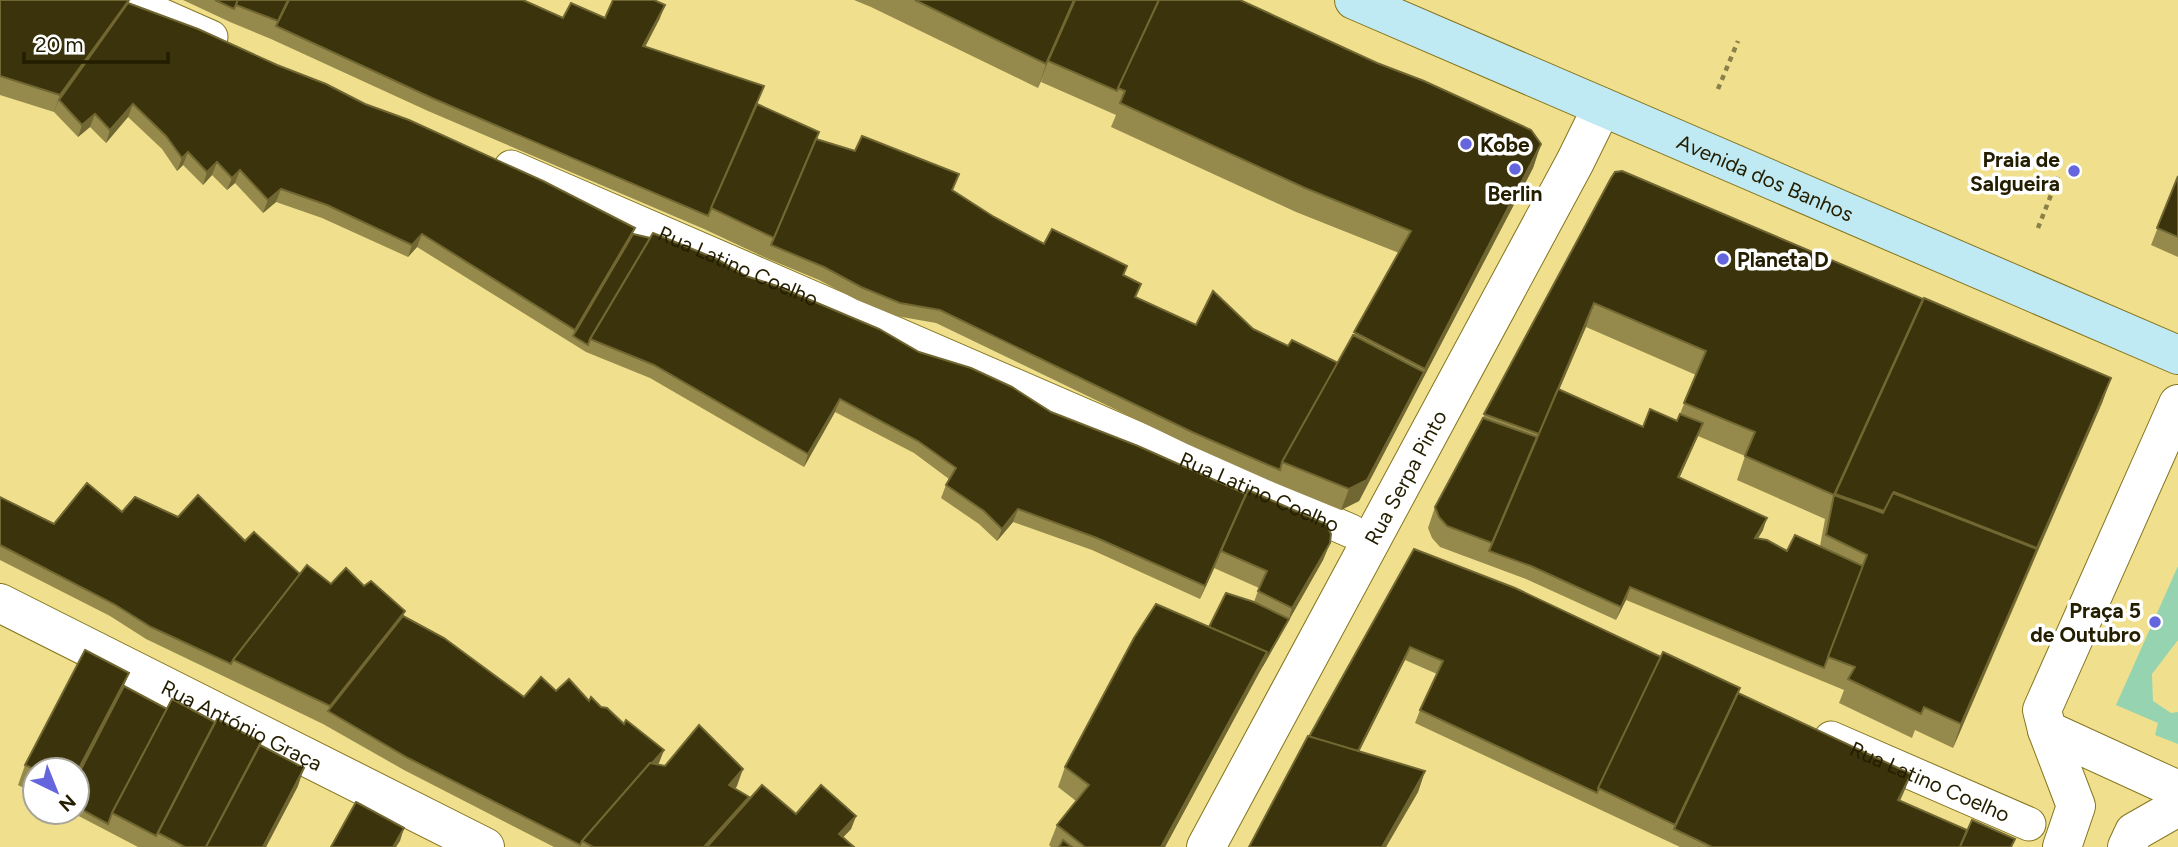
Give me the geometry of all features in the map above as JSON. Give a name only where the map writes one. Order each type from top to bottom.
[{"type":"main road","name":"Avenida dos Banhos","points":[[1354,0],[2178,355]]},
{"type":"street","points":[[127,0],[241,50]]},
{"type":"street","name":"Rua Serpa Pinto","points":[[1206,847],[1602,107]]},
{"type":"street","name":"Rua Latino Coelho","points":[[482,155],[1351,530]]},
{"type":"street","points":[[2062,847],[2076,806],[2042,710],[2168,454],[2178,404]]},
{"type":"street","name":"Rua António Graça","points":[[0,603],[485,847]]},
{"type":"street","name":"Rua Latino Coelho","points":[[1801,725],[2029,824]]},
{"type":"street","points":[[2047,730],[2178,790]]},
{"type":"street","points":[[2127,847],[2134,832],[2178,807]]},
{"type":"path","points":[[1718,89],[1738,41]]},
{"type":"path","points":[[2038,228],[2059,177]]},
{"type":"green space","points":[[2178,566],[2178,640],[2152,674],[2153,701],[2171,713],[2178,712],[2178,744],[2155,735],[2158,723],[2116,705]]},
{"type":"building","points":[[0,0],[129,0],[60,95],[0,76]]},
{"type":"building","points":[[215,0],[238,0],[234,9]]},
{"type":"building","points":[[238,0],[288,0],[278,21],[236,5]]},
{"type":"building","points":[[289,0],[523,0],[563,18],[571,3],[605,18],[613,0],[654,0],[665,5],[643,46],[764,86],[708,216],[432,98],[276,26]]},
{"type":"building","points":[[915,0],[1074,0],[1046,64]]},
{"type":"building","points":[[1075,0],[1159,0],[1117,91],[1048,61]]},
{"type":"building","points":[[1159,0],[1240,0],[1531,130],[1541,144],[1425,369],[1354,332],[1411,231],[1305,188],[1120,103],[1125,91],[1118,88]]},
{"type":"building","points":[[128,3],[198,29],[326,84],[365,104],[409,120],[543,181],[635,228],[575,330],[422,234],[412,245],[327,205],[281,189],[268,200],[240,170],[232,178],[217,162],[207,172],[188,152],[182,158],[166,136],[133,104],[110,130],[95,114],[82,125],[59,100]]},
{"type":"building","points":[[757,104],[819,132],[774,238],[711,208]]},
{"type":"building","points":[[862,136],[959,174],[952,190],[1044,244],[1052,229],[1127,266],[1123,275],[1141,284],[1135,297],[1196,325],[1213,291],[1253,329],[1288,346],[1292,340],[1338,363],[1280,470],[1192,432],[940,310],[900,303],[771,245],[816,139],[855,151]]},
{"type":"building","points":[[1622,171],[1923,299],[1834,495],[1745,456],[1755,432],[1684,403],[1706,351],[1594,303],[1539,434],[1484,414],[1611,178],[1615,172]]},
{"type":"building","points":[[2178,176],[2178,237],[2157,228]]},
{"type":"building","points":[[653,233],[717,259],[746,276],[777,286],[879,329],[919,352],[971,368],[1012,387],[1051,412],[1138,446],[1246,494],[1205,586],[1097,538],[1018,509],[1002,529],[984,511],[946,485],[956,468],[918,441],[840,399],[808,454],[654,365],[590,339]]},
{"type":"building","points":[[633,234],[650,238],[588,345],[573,336]]},
{"type":"building","points":[[1924,298],[2111,378],[2037,548],[1894,492],[1884,511],[1835,494]]},
{"type":"building","points":[[1353,335],[1424,372],[1367,480],[1349,489],[1282,462]]},
{"type":"building","points":[[1558,389],[1643,427],[1650,409],[1677,421],[1680,414],[1703,423],[1678,477],[1767,518],[1755,538],[1767,540],[1787,551],[1795,535],[1863,566],[1824,668],[1630,587],[1621,607],[1531,566],[1489,551]]},
{"type":"building","points":[[1483,418],[1537,437],[1492,543],[1447,526],[1435,507]]},
{"type":"building","points":[[87,483],[122,512],[135,497],[178,517],[198,495],[245,541],[254,532],[300,574],[231,664],[151,627],[114,604],[0,545],[0,497],[54,524]]},
{"type":"building","points":[[1248,490],[1326,524],[1331,534],[1330,543],[1292,608],[1258,591],[1267,571],[1221,551]]},
{"type":"building","points":[[1893,493],[2037,549],[1961,724],[1924,707],[1921,714],[1848,679],[1855,667],[1828,657],[1867,555],[1826,535],[1834,495],[1883,513]]},
{"type":"building","points":[[1414,549],[1515,588],[1661,657],[1597,793],[1420,710],[1443,661],[1410,647],[1358,751],[1309,737]]},
{"type":"building","points":[[307,565],[331,584],[346,568],[364,586],[371,581],[405,611],[330,706],[233,660]]},
{"type":"building","points":[[1226,593],[1254,602],[1289,619],[1262,666],[1267,652],[1209,627]]},
{"type":"building","points":[[1156,604],[1267,652],[1161,847],[1085,847],[1057,825],[1089,785],[1065,767],[1134,638]]},
{"type":"building","points":[[403,616],[444,638],[524,697],[541,677],[556,691],[569,679],[589,701],[591,697],[624,724],[626,720],[664,750],[580,845],[408,758],[328,711]]},
{"type":"building","points":[[85,650],[129,673],[85,756],[30,756]]},
{"type":"building","points":[[1663,652],[1740,688],[1675,825],[1598,788]]},
{"type":"building","points":[[124,686],[167,709],[108,824],[91,815],[91,756],[88,756]]},
{"type":"building","points":[[1738,693],[1911,774],[1898,800],[1967,830],[1960,847],[1712,847],[1674,829]]},
{"type":"building","points":[[172,699],[215,722],[156,836],[112,813]]},
{"type":"building","points":[[217,719],[261,742],[206,847],[185,847],[158,833]]},
{"type":"building","points":[[699,725],[743,769],[729,785],[749,797],[704,847],[593,847],[582,841],[650,763],[665,766]]},
{"type":"building","points":[[1308,736],[1425,771],[1382,847],[1249,847]]},
{"type":"building","points":[[260,745],[304,768],[263,847],[206,847]]},
{"type":"building","points":[[762,785],[796,814],[821,785],[856,816],[839,834],[854,847],[707,847]]},
{"type":"building","points":[[356,802],[404,828],[393,847],[331,847]]},
{"type":"building","points":[[1972,820],[2015,839],[2011,847],[1960,847]]},
{"type":"building","points":[[1063,840],[1072,847],[1059,847]]},
{"type":"place","name":"Kobe","points":[[1466,144]]},
{"type":"place","name":"Berlin","points":[[1515,169]]},
{"type":"place","name":"Praia de Salgueira","points":[[2074,171]]},
{"type":"place","name":"Planeta D","points":[[1723,259]]},
{"type":"place","name":"Praça 5 de Outubro","points":[[2155,622]]}]
